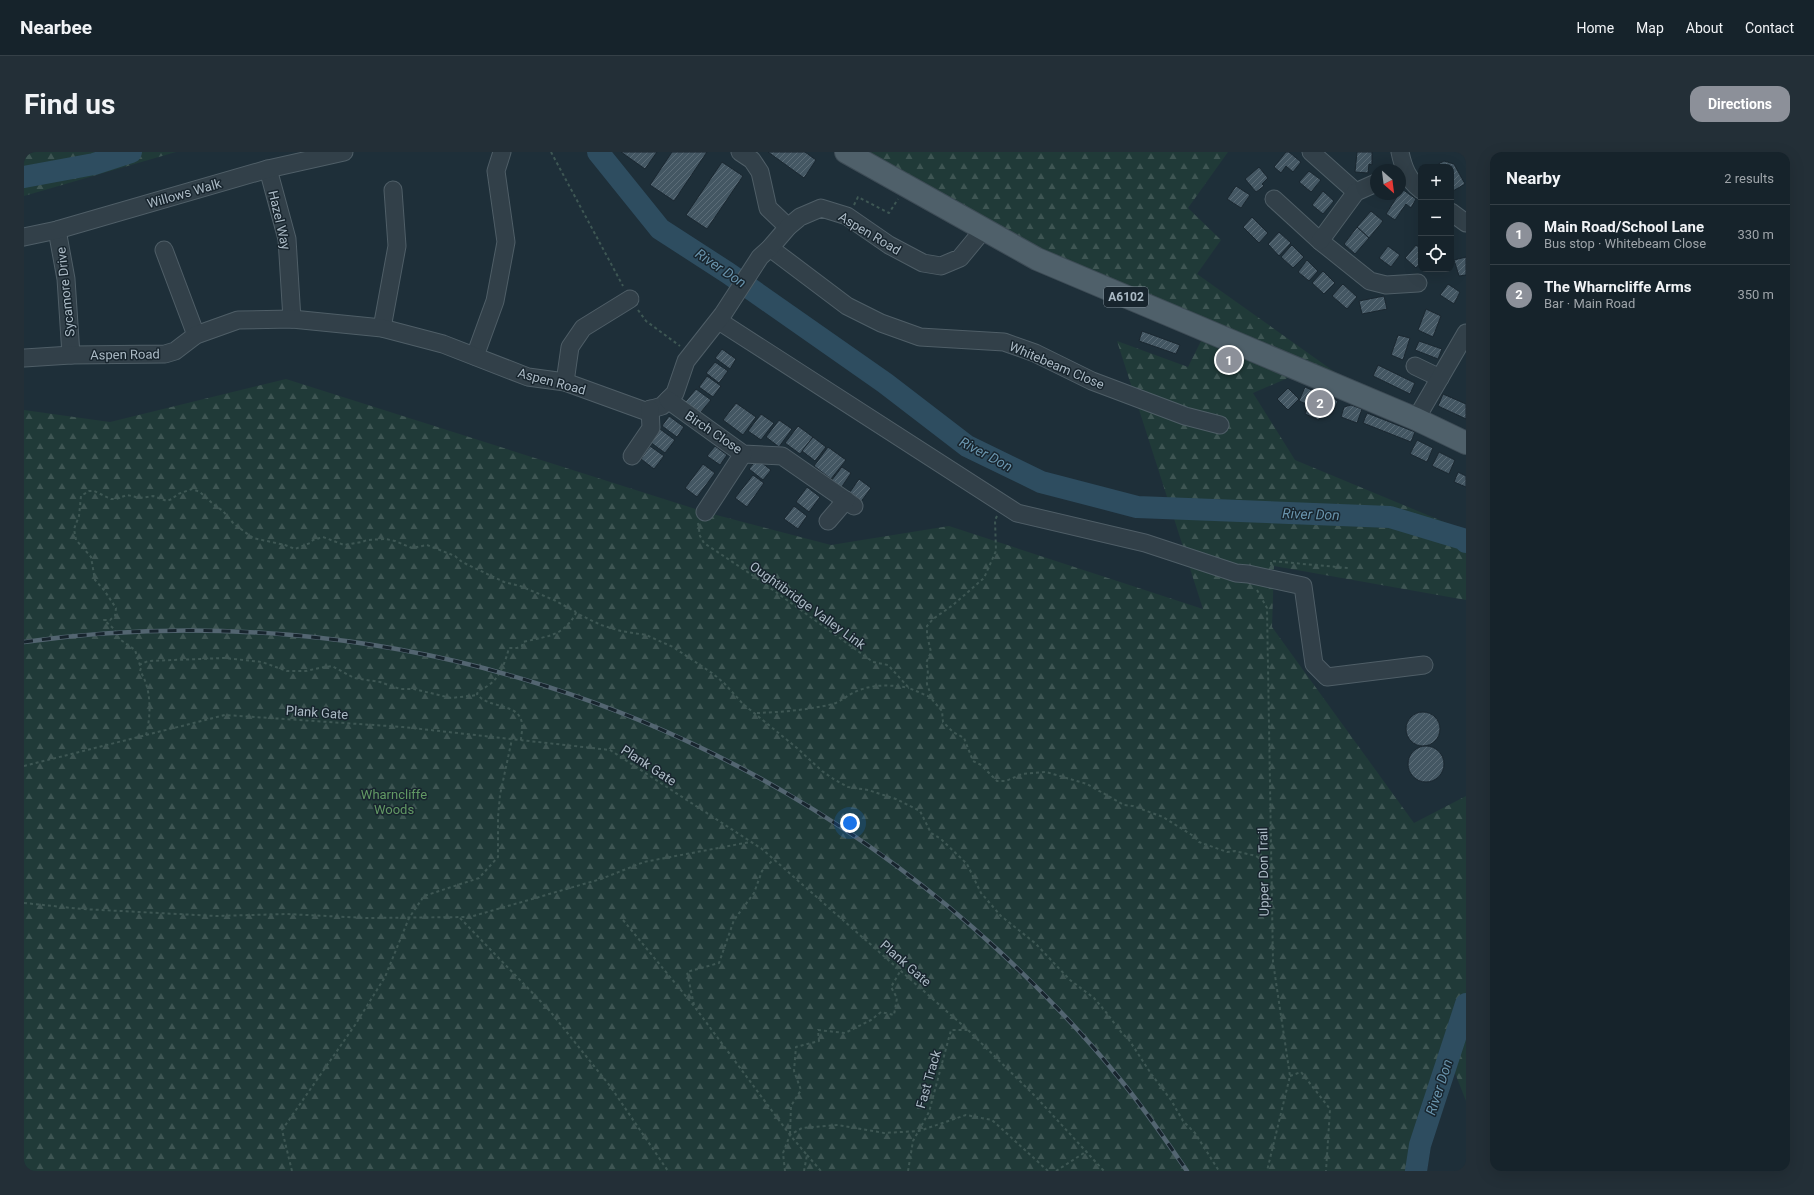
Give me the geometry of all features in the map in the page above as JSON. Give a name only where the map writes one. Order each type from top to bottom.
[{"type":"main road","name":"A6102","points":[[846,152],[1037,259],[1416,419],[1466,443]]},
{"type":"street","name":"Willows Walk","points":[[24,237],[57,230],[268,169],[344,152]]},
{"type":"street","points":[[475,356],[495,301],[506,242],[496,171],[502,152]]},
{"type":"street","points":[[740,152],[752,160],[760,172],[768,208],[788,227]]},
{"type":"street","points":[[1311,152],[1356,192]]},
{"type":"street","points":[[1400,152],[1401,164]]},
{"type":"street","name":"Hazel Way","points":[[268,169],[287,239],[292,319]]},
{"type":"street","points":[[1406,175],[1418,188]]},
{"type":"street","points":[[1320,241],[1356,192],[1370,186]]},
{"type":"street","points":[[382,328],[397,246],[392,190]]},
{"type":"street","points":[[1274,199],[1320,241],[1370,280],[1386,285],[1418,283]]},
{"type":"street","name":"Aspen Road","points":[[668,400],[675,393],[686,361],[691,354],[721,318],[765,253],[788,227],[800,217],[821,208],[847,216],[889,245],[923,263],[941,266],[960,258],[984,229]]},
{"type":"street","points":[[1454,214],[1466,223]]},
{"type":"street","name":"Sycamore Drive","points":[[57,230],[66,279],[70,355]]},
{"type":"street","points":[[164,250],[170,288],[196,335]]},
{"type":"street","name":"Whitebeam Close","points":[[765,253],[847,306],[881,323],[920,337],[1004,342],[1035,353],[1092,381],[1185,416],[1220,425]]},
{"type":"street","points":[[564,382],[570,347],[583,328],[630,299]]},
{"type":"street","points":[[721,318],[1017,513],[1145,543],[1236,573],[1269,578],[1303,586],[1314,664],[1327,677],[1424,665]]},
{"type":"street","name":"Aspen Road","points":[[24,358],[70,355],[165,354],[175,351],[196,335],[238,320],[292,319],[382,328],[443,344],[528,377],[564,382],[632,407],[645,411],[650,409]]},
{"type":"street","points":[[1416,419],[1466,333]]},
{"type":"street","points":[[1415,366],[1440,378]]},
{"type":"street","points":[[632,456],[651,428],[650,409],[662,406],[668,400]]},
{"type":"street","name":"Birch Close","points":[[668,400],[743,454],[782,456],[850,503],[828,521]]},
{"type":"street","points":[[705,512],[743,454]]},
{"type":"path","points":[[550,152],[630,299],[646,321],[691,354]]},
{"type":"path","points":[[858,197],[889,213],[907,186]]},
{"type":"path","points":[[146,735],[148,718],[151,709],[145,679],[140,671],[135,650],[118,638],[114,630],[104,620],[110,620],[115,616],[116,608],[95,580],[91,558],[76,540],[74,529],[79,516],[81,496],[89,491],[94,491],[111,499],[116,499],[127,495],[140,498],[153,496],[167,501],[178,494],[192,489],[200,492],[223,511],[234,524],[253,538],[286,545],[295,549],[323,537],[344,545],[367,540],[386,539],[412,548],[427,545],[455,556],[462,562],[504,582],[520,586],[554,600],[582,616]]},
{"type":"path","points":[[1004,505],[995,520],[996,551],[984,578],[953,605],[933,619],[928,626],[927,635],[931,652],[926,663],[929,671],[927,684],[931,693],[930,697],[942,711],[943,722],[953,732],[964,738],[973,761],[981,765],[997,781],[1006,781],[1022,774],[1046,772],[1087,784],[1124,805],[1133,806],[1163,818],[1195,837],[1199,842],[1228,852],[1235,851],[1256,856],[1272,866]]},
{"type":"path","name":"Oughtibridge Valley Link","points":[[705,512],[698,525],[704,543],[752,574],[873,662],[888,665],[909,688],[930,697]]},
{"type":"path","points":[[1269,578],[1271,561],[1348,568]]},
{"type":"path","name":"Upper Don Trail","points":[[1248,574],[1267,608],[1273,962],[1290,1076],[1267,1171]]},
{"type":"path","points":[[478,695],[479,690],[486,688],[498,677],[509,648],[517,648],[522,646],[523,642],[562,632],[576,613],[601,625],[621,631],[646,635],[673,647],[712,673],[724,683],[743,704],[822,771],[840,784],[852,788],[868,790],[910,804],[920,811],[931,833],[941,839],[965,862],[972,871],[981,893],[1001,916],[1035,943],[1070,980],[1094,998],[1106,1011],[1129,1040],[1152,1075],[1171,1100],[1183,1121],[1195,1133],[1219,1171]]},
{"type":"path","points":[[139,665],[148,661],[225,658],[262,662],[286,671],[306,671],[332,666],[354,678],[380,682],[400,689],[414,689],[451,698],[478,695]]},
{"type":"path","points":[[755,713],[781,712],[835,703],[862,689],[876,686],[890,685],[909,688]]},
{"type":"path","points":[[478,695],[485,702],[506,707],[517,714],[522,723],[521,740]]},
{"type":"path","name":"Plank Gate","points":[[24,766],[225,715],[403,727],[610,750],[751,842],[774,859],[968,1030],[1036,1097],[1104,1171]]},
{"type":"path","points":[[292,1171],[282,1130],[385,977],[409,918],[424,896],[479,878],[498,857],[498,817],[500,796],[512,739]]},
{"type":"path","points":[[24,904],[82,909],[216,916],[286,914],[367,918],[470,917],[601,879],[644,862],[751,842]]},
{"type":"path","points":[[694,1006],[687,972],[719,963],[734,920],[754,893],[762,871],[774,859]]},
{"type":"path","points":[[459,917],[549,1010],[610,1086],[668,1171]]},
{"type":"path","points":[[623,920],[694,1006],[790,1135],[821,1171]]},
{"type":"path","points":[[784,1171],[783,1154],[790,1135],[791,1106],[800,1090],[794,1071],[796,1047],[819,1041],[818,1030],[845,1033],[871,1020],[881,1012],[894,1015],[897,998],[891,987],[901,970]]},
{"type":"path","name":"Fast Track","points":[[908,1171],[913,1141],[930,1112],[951,1030],[968,1030]]},
{"type":"path","points":[[1290,1076],[1301,1072],[1330,1109],[1326,1171]]},
{"type":"path","points":[[790,1135],[802,1128],[838,1125],[884,1133],[919,1131],[966,1115],[992,1120],[1048,1171]]},
{"type":"path","points":[[1056,1171],[1087,1151]]},
{"type":"path","points":[[804,1171],[807,1155]]},
{"type":"green space","points":[[24,152],[176,152],[24,196]]},
{"type":"green space","points":[[859,152],[1228,152],[1188,208],[1221,240],[1197,274],[1353,385],[1039,251]]},
{"type":"green space","name":"Wharncliffe Woods","points":[[1203,337],[1290,377],[1253,393],[1295,460],[1466,531],[1466,600],[1274,566],[1272,627],[1414,823],[1466,796],[1466,1101],[1453,1068],[1426,1149],[1425,1171],[24,1171],[24,410],[110,422],[286,379],[705,512],[831,545],[949,526],[1203,609],[1117,341],[1188,367]]},
{"type":"building","points":[[621,152],[657,152],[645,169]]},
{"type":"building","points":[[672,152],[707,152],[674,201],[650,185]]},
{"type":"building","points":[[768,152],[805,152],[816,160],[804,178]]},
{"type":"building","points":[[1286,152],[1289,152],[1301,162],[1293,172],[1286,166],[1281,173],[1274,167]]},
{"type":"building","points":[[1357,152],[1372,152],[1372,164],[1369,164],[1368,173],[1355,172]]},
{"type":"building","points":[[1444,161],[1454,164],[1438,164]]},
{"type":"building","points":[[722,162],[743,176],[707,229],[686,215]]},
{"type":"building","points":[[1454,164],[1465,184],[1454,190]]},
{"type":"building","points":[[1259,167],[1268,178],[1262,184],[1264,186],[1256,192],[1245,179]]},
{"type":"building","points":[[1309,171],[1321,180],[1311,192],[1299,182]]},
{"type":"building","points":[[1236,186],[1250,195],[1241,208],[1227,199]]},
{"type":"building","points":[[1323,191],[1334,201],[1323,214],[1312,205]]},
{"type":"building","points":[[1406,192],[1416,199],[1411,208],[1406,204],[1395,220],[1386,214],[1395,200],[1406,200]]},
{"type":"building","points":[[1371,211],[1383,221],[1369,238],[1357,227]]},
{"type":"building","points":[[1252,217],[1268,233],[1259,243],[1243,227]]},
{"type":"building","points":[[1357,227],[1369,238],[1355,254],[1344,244]]},
{"type":"building","points":[[1279,232],[1291,243],[1279,256],[1268,244]]},
{"type":"building","points":[[1292,245],[1304,257],[1293,268],[1281,257]]},
{"type":"building","points":[[1416,245],[1418,247],[1418,266],[1416,268],[1405,258]]},
{"type":"building","points":[[1388,246],[1400,255],[1391,267],[1379,258]]},
{"type":"building","points":[[1466,257],[1466,275],[1459,276],[1454,260]]},
{"type":"building","points":[[1307,260],[1318,271],[1309,281],[1298,272]]},
{"type":"building","points":[[1323,271],[1335,283],[1324,294],[1312,283]]},
{"type":"building","points":[[1343,284],[1357,297],[1347,309],[1332,296]]},
{"type":"building","points":[[1448,284],[1460,292],[1454,304],[1440,295]]},
{"type":"building","points":[[1384,296],[1387,309],[1362,314],[1359,301]]},
{"type":"building","points":[[1426,309],[1441,316],[1433,337],[1418,330]]},
{"type":"building","points":[[1142,331],[1180,345],[1176,354],[1139,341]]},
{"type":"building","points":[[1398,335],[1410,338],[1403,360],[1391,355]]},
{"type":"building","points":[[1419,341],[1442,349],[1438,359],[1415,350]]},
{"type":"building","points":[[722,349],[736,359],[730,369],[715,358]]},
{"type":"building","points":[[715,362],[728,371],[719,383],[706,373]]},
{"type":"building","points":[[1378,365],[1415,383],[1410,394],[1373,376]]},
{"type":"building","points":[[707,376],[721,386],[713,397],[699,387]]},
{"type":"building","points":[[1305,387],[1314,391],[1315,389],[1320,391],[1319,393],[1338,401],[1332,414],[1323,410],[1319,420],[1305,414],[1309,405],[1299,401]]},
{"type":"building","points":[[1288,388],[1299,399],[1288,410],[1277,399]]},
{"type":"building","points":[[696,389],[711,400],[700,413],[685,402]]},
{"type":"building","points":[[1443,394],[1466,404],[1466,419],[1438,406]]},
{"type":"building","points":[[736,403],[756,417],[743,435],[723,420]]},
{"type":"building","points":[[1351,405],[1362,409],[1357,423],[1341,417],[1344,407]]},
{"type":"building","points":[[1367,413],[1415,432],[1411,442],[1363,423]]},
{"type":"building","points":[[761,414],[774,423],[761,440],[748,431]]},
{"type":"building","points":[[669,416],[684,427],[677,437],[662,426]]},
{"type":"building","points":[[779,420],[792,429],[779,447],[766,437]]},
{"type":"building","points":[[798,426],[813,437],[800,454],[785,443]]},
{"type":"building","points":[[660,429],[675,440],[665,453],[650,442]]},
{"type":"building","points":[[813,437],[826,447],[815,461],[802,451]]},
{"type":"building","points":[[1417,440],[1433,448],[1427,462],[1410,454]]},
{"type":"building","points":[[650,446],[664,456],[654,469],[641,459]]},
{"type":"building","points":[[715,446],[727,455],[720,465],[707,456]]},
{"type":"building","points":[[828,447],[846,460],[831,479],[814,466]]},
{"type":"building","points":[[1439,452],[1455,460],[1449,474],[1432,466]]},
{"type":"building","points":[[757,459],[771,470],[763,480],[749,469]]},
{"type":"building","points":[[703,464],[715,473],[697,497],[685,488]]},
{"type":"building","points":[[842,467],[851,473],[841,488],[831,481]]},
{"type":"building","points":[[1458,472],[1466,476],[1466,487],[1454,482]]},
{"type":"building","points":[[753,475],[764,483],[747,507],[735,498]]},
{"type":"building","points":[[859,479],[871,488],[860,503],[848,495]]},
{"type":"building","points":[[807,487],[820,497],[809,512],[796,502]]},
{"type":"building","points":[[794,506],[807,516],[798,529],[784,519]]},
{"type":"building","points":[[1423,712],[1435,717],[1440,729],[1435,741],[1423,746],[1411,741],[1406,729],[1411,717]]},
{"type":"building","points":[[1426,746],[1436,749],[1441,754],[1444,764],[1441,774],[1436,779],[1426,782],[1416,779],[1411,774],[1408,764],[1411,754],[1416,749]]},
{"type":"waterway","name":"River Don","points":[[24,177],[94,164],[131,152]]},
{"type":"waterway","name":"River Don","points":[[598,152],[660,229],[728,273],[885,383],[967,446],[1041,482],[1137,507],[1390,517],[1463,539],[1466,542]]},
{"type":"waterway","name":"River Don","points":[[1416,1171],[1420,1145],[1466,1004]]},
{"type":"railway","points":[[24,642],[157,631],[289,635],[419,653],[546,686],[668,733],[785,792],[895,865],[998,950],[1030,980],[1091,1044],[1146,1112],[1187,1171]]},
{"type":"place","name":"Main Road/School Lane","points":[[1229,360]]},
{"type":"place","name":"The Wharncliffe Arms","points":[[1320,403]]}]
